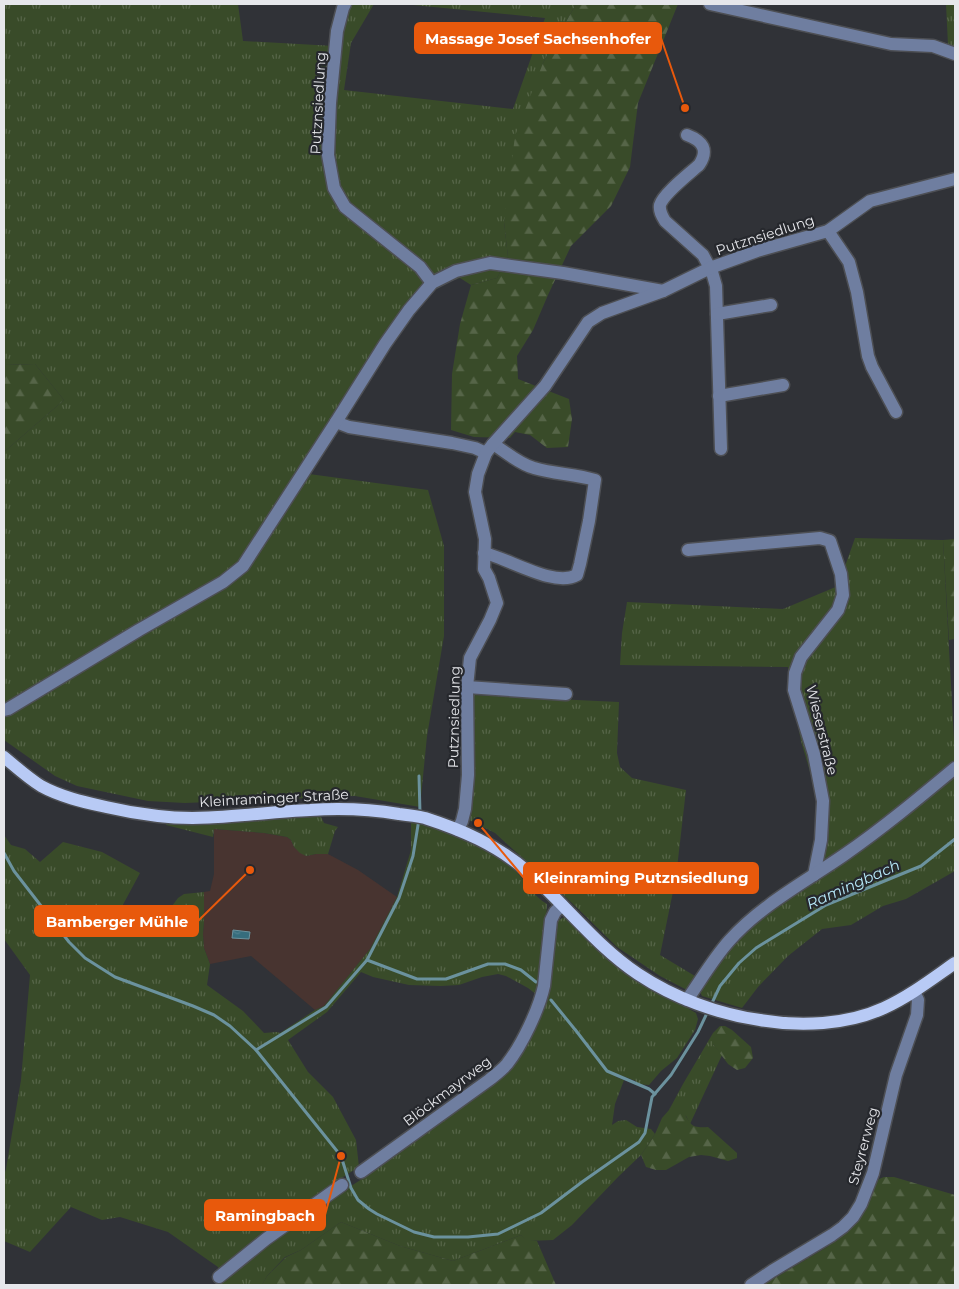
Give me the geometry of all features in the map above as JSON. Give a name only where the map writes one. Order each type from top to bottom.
[{"type":"main road","name":"Kleinraminger Straße","points":[[4,757],[22,773],[52,791],[71,799],[124,811],[159,816],[212,817],[333,809],[380,811],[419,817],[458,830],[480,839],[508,856],[526,870],[617,958],[637,973],[691,1001],[736,1016],[798,1024],[824,1022],[863,1015],[882,1009],[914,992],[955,963]]},
{"type":"street","name":"Putznsiedlung","points":[[345,4],[337,31],[330,103],[328,155],[334,188],[345,207],[420,267],[432,283]]},
{"type":"street","points":[[710,4],[891,44],[933,46],[955,54]]},
{"type":"street","name":"Putznsiedlung","points":[[687,135],[700,142],[703,147],[702,160],[700,165],[668,193],[663,200],[660,210],[665,220],[698,250],[710,268],[716,286],[721,449]]},
{"type":"street","name":"Putznsiedlung","points":[[458,830],[465,809],[468,775],[467,687],[470,658],[490,620],[496,602],[489,578],[484,569],[485,539],[475,492],[478,474],[490,449],[510,423],[545,386],[588,322],[602,313],[663,290],[710,268],[757,251],[828,231],[870,201],[955,180]]},
{"type":"street","name":"Putznsiedlung","points":[[828,231],[849,262],[857,292],[868,356],[896,412]]},
{"type":"street","points":[[4,710],[223,582],[243,566],[385,344],[409,310],[432,283],[456,271],[490,263],[563,272],[663,290]]},
{"type":"street","points":[[717,314],[772,305]]},
{"type":"street","points":[[719,396],[783,385]]},
{"type":"street","points":[[336,422],[349,427],[490,449],[534,468],[595,480],[577,575],[568,578],[547,576],[484,552]]},
{"type":"street","name":"Wieserstraße","points":[[688,550],[820,538],[830,540],[841,574],[843,595],[838,610],[801,657],[795,673],[794,690],[814,754],[823,801],[821,840],[814,875]]},
{"type":"street","points":[[467,687],[566,694]]},
{"type":"street","points":[[691,1001],[712,962],[729,941],[760,913],[876,832],[955,768]]},
{"type":"street","name":"Blöckmayrweg","points":[[361,1172],[489,1080],[507,1064],[526,1034],[542,995],[551,920],[554,912],[562,904]]},
{"type":"street","name":"Steyrerweg","points":[[751,1285],[844,1227],[861,1204],[873,1173],[896,1075],[917,1014],[918,1000],[914,992]]},
{"type":"street","points":[[219,1277],[266,1239],[342,1185]]},
{"type":"shaded area","points":[[214,829],[287,837],[291,840],[294,847],[306,856],[328,854],[358,870],[397,897],[370,949],[324,1006],[315,1010],[251,956],[210,964],[204,948],[204,892],[210,891],[214,874]]},
{"type":"green space","points":[[4,4],[238,4],[243,41],[334,46],[345,4],[374,4],[351,43],[344,90],[513,109],[545,18],[403,4],[576,4],[543,63],[504,222],[508,257],[497,278],[471,285],[460,278],[433,287],[407,315],[309,474],[428,490],[444,546],[444,636],[427,736],[420,807],[355,796],[185,803],[148,801],[77,786],[55,776],[4,740],[4,452],[64,400],[35,364],[4,365]]},
{"type":"green space","points":[[576,4],[678,4],[638,103],[630,167],[611,206],[571,246],[533,330],[517,356],[518,379],[569,399],[572,419],[568,447],[547,448],[530,435],[515,432],[510,438],[474,437],[451,430],[452,374],[460,324],[471,285],[497,278],[508,257],[504,222],[515,136],[543,63]]},
{"type":"green space","points":[[946,4],[955,4],[955,47],[948,45]]},
{"type":"green space","points":[[35,364],[64,400],[4,452],[4,365]]},
{"type":"green space","points":[[855,538],[943,540],[955,740],[955,871],[906,899],[883,906],[851,925],[822,929],[788,956],[758,987],[742,1008],[702,996],[700,992],[687,990],[660,976],[617,947],[495,833],[469,820],[471,698],[474,695],[619,702],[617,753],[620,767],[632,778],[686,790],[676,877],[660,955],[695,976],[716,951],[812,871],[818,821],[815,789],[801,741],[789,682],[788,667],[620,665],[622,633],[627,602],[783,609],[838,586]]},
{"type":"green space","points":[[955,539],[955,639],[949,640],[943,540]]},
{"type":"green space","points":[[320,815],[324,823],[338,827],[328,854],[306,856],[294,847],[291,840],[287,837],[214,829],[213,837],[166,825],[166,822]]},
{"type":"green space","points":[[411,821],[436,827],[465,838],[493,852],[513,868],[533,892],[547,904],[544,960],[537,995],[506,976],[498,974],[459,985],[441,986],[409,985],[373,977],[361,972],[327,1012],[288,1040],[308,1072],[333,1097],[356,1140],[359,1167],[339,1181],[345,1190],[365,1177],[367,1173],[524,1045],[556,924],[566,916],[688,1006],[689,1009],[696,1013],[698,1019],[695,1030],[677,1058],[661,1071],[649,1085],[636,1084],[636,1081],[617,1074],[616,1077],[624,1080],[615,1104],[612,1125],[618,1121],[626,1120],[637,1127],[651,1129],[655,1134],[641,1155],[572,1225],[553,1240],[527,1241],[521,1235],[453,1261],[400,1246],[341,1222],[301,1250],[285,1257],[267,1276],[262,1285],[222,1285],[218,1267],[168,1232],[120,1217],[102,1220],[71,1207],[30,1252],[4,1241],[4,1175],[21,1080],[30,975],[4,939],[4,835],[11,845],[25,849],[40,862],[63,842],[102,852],[140,873],[119,912],[130,928],[146,923],[169,910],[178,898],[184,894],[204,892],[204,948],[210,964],[207,985],[243,1011],[264,1033],[280,1033],[324,1006],[370,949],[397,897],[411,850]]},
{"type":"green space","points":[[720,1026],[725,1026],[732,1030],[751,1047],[753,1058],[745,1068],[737,1070],[728,1064],[713,1044],[713,1033]]},
{"type":"green space","points":[[713,1033],[713,1044],[722,1055],[690,1124],[686,1116],[669,1110]]},
{"type":"green space","points":[[675,1109],[683,1112],[692,1125],[708,1127],[737,1153],[737,1158],[728,1161],[701,1155],[689,1157],[666,1170],[646,1167],[641,1155],[655,1134],[662,1118],[669,1110]]},
{"type":"green space","points":[[894,1177],[955,1195],[955,1285],[763,1285],[827,1247],[858,1217],[879,1179]]},
{"type":"green space","points":[[341,1222],[400,1246],[453,1261],[521,1235],[527,1240],[537,1241],[556,1285],[262,1285],[267,1276],[286,1257],[301,1250]]},
{"type":"water","points":[[233,930],[250,932],[249,939],[232,938]]},
{"type":"waterway","points":[[419,776],[420,813]]},
{"type":"waterway","points":[[367,960],[399,898],[413,856],[419,819]]},
{"type":"waterway","name":"Ramingbach","points":[[711,1005],[720,986],[739,963],[756,948],[826,905],[921,866],[955,839]]},
{"type":"waterway","name":"Ramingbach","points":[[4,853],[14,871],[69,942],[85,958],[115,977],[193,1006],[214,1015],[230,1026],[256,1050],[341,1156],[351,1188],[358,1200],[377,1214],[414,1232],[434,1237],[468,1237],[498,1234],[541,1213],[639,1142],[645,1133],[652,1097],[671,1075],[698,1032],[708,1011]]},
{"type":"waterway","name":"Ramingbach","points":[[256,1050],[326,1007],[367,960],[417,979],[446,979],[488,964],[505,964],[521,970],[536,982]]},
{"type":"waterway","name":"Ramingbach","points":[[551,1000],[607,1071],[649,1089],[655,1094]]},
{"type":"place","name":"Massage Josef Sachsenhofer","points":[[685,108]]},
{"type":"place","name":"Kleinraming Putznsiedlung","points":[[478,823]]},
{"type":"place","name":"Bamberger Mühle","points":[[250,870]]},
{"type":"place","name":"Ramingbach","points":[[341,1156]]}]
